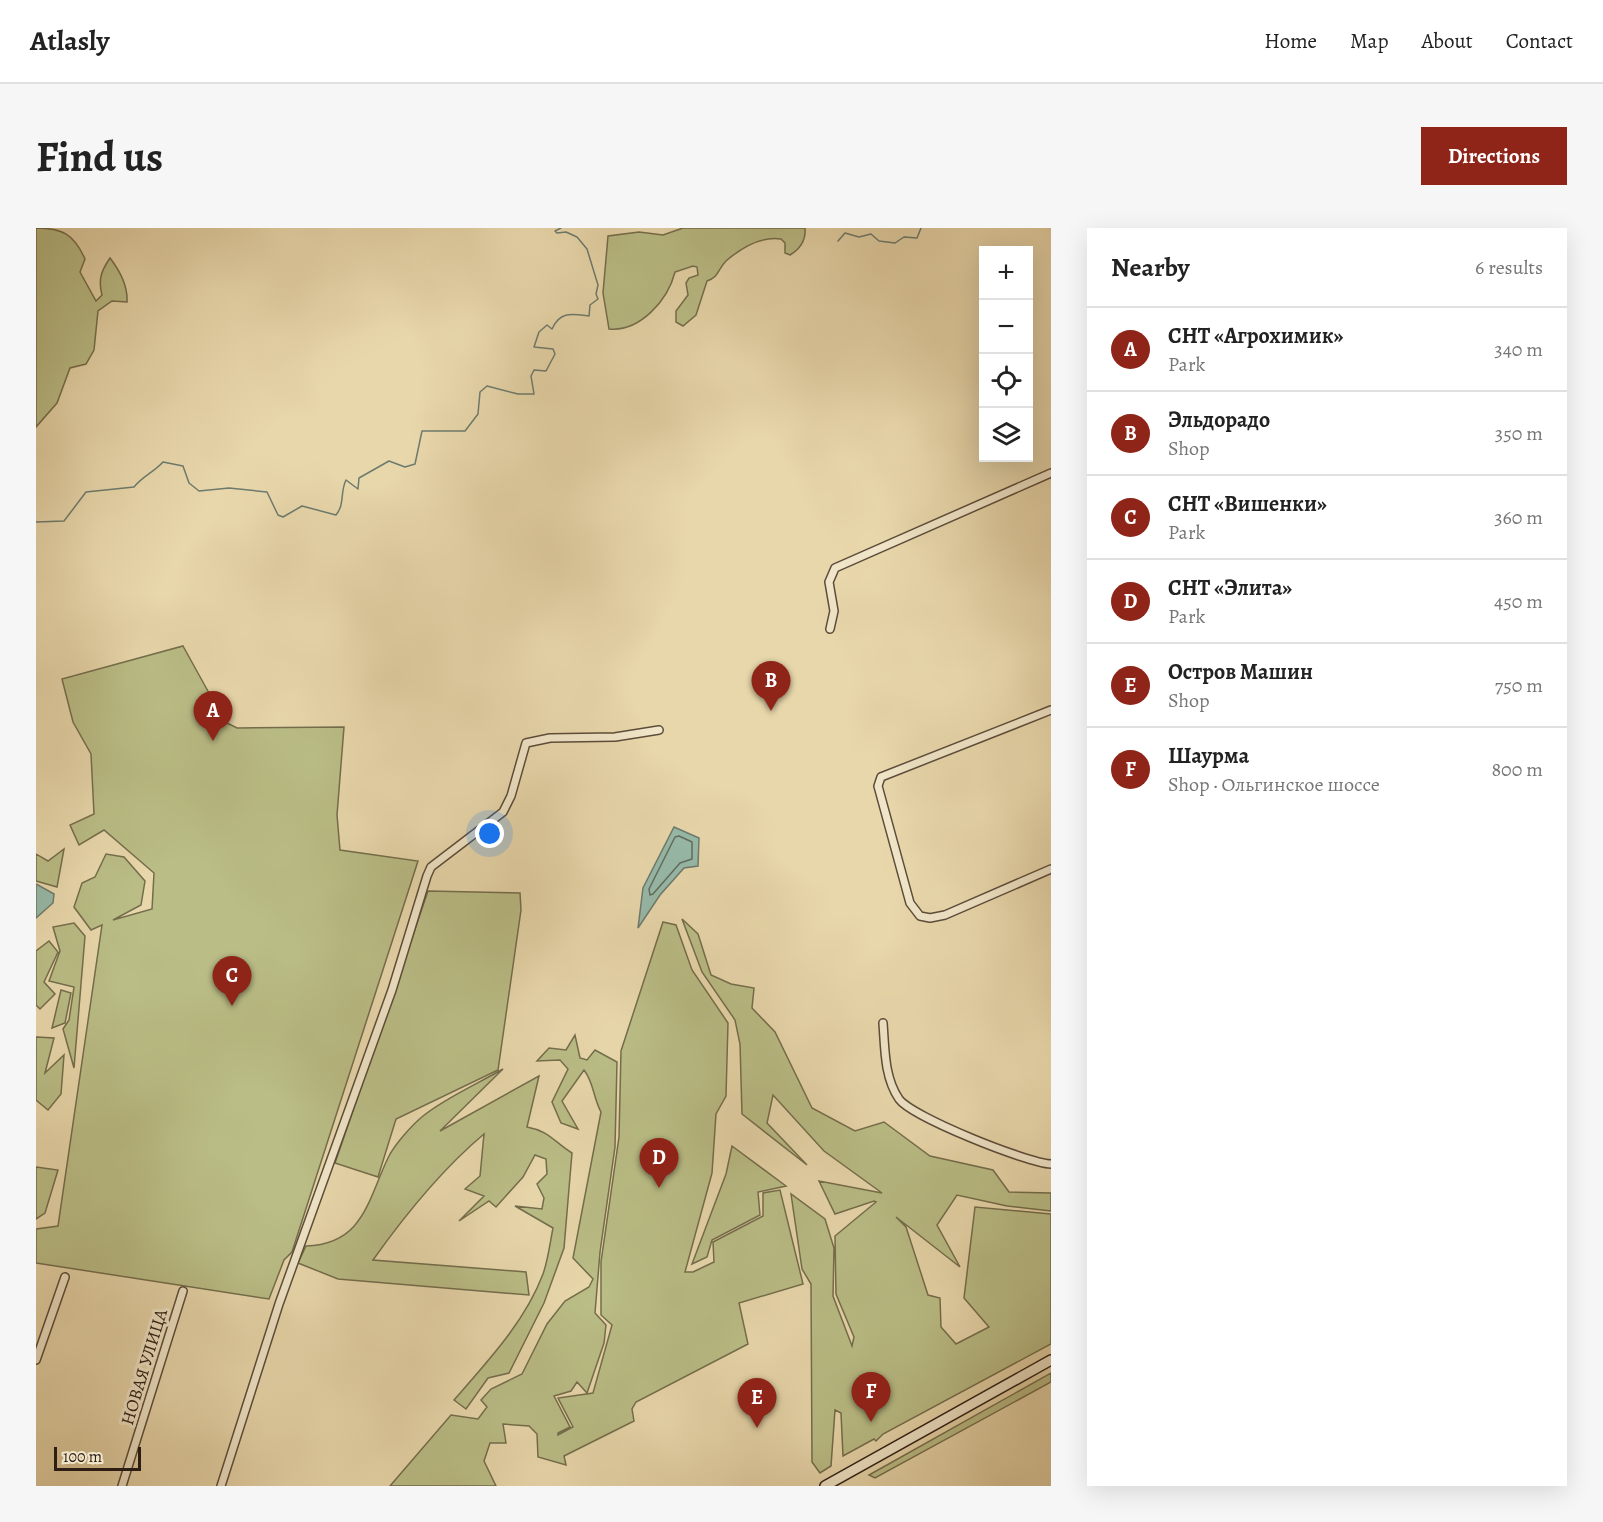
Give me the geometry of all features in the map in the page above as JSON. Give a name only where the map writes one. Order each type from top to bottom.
[{"type":"main road","points":[[825,1486],[1051,1360]]},
{"type":"street","points":[[830,629],[834,610],[829,582],[835,568],[1051,473]]},
{"type":"street","points":[[1051,710],[881,777],[878,786],[910,903],[920,916],[930,918],[945,915],[1051,869]]},
{"type":"street","points":[[221,1486],[279,1304],[389,1000],[422,888],[431,867],[503,812],[511,796],[526,743],[550,738],[615,737],[659,730]]},
{"type":"street","points":[[883,1023],[888,1072],[896,1094],[903,1104],[1028,1160],[1051,1164]]},
{"type":"street","points":[[36,1360],[65,1277]]},
{"type":"street","name":"НОВАЯ УЛИЦА","points":[[122,1486],[183,1291]]},
{"type":"green space","points":[[36,228],[53,229],[72,238],[85,259],[80,272],[96,301],[102,295],[101,276],[110,258],[123,278],[127,302],[112,301],[98,311],[94,350],[86,364],[70,368],[57,403],[36,427]]},
{"type":"green space","points":[[683,228],[805,228],[805,232],[802,244],[790,255],[785,253],[785,243],[781,239],[766,239],[732,256],[714,277],[707,281],[696,315],[683,326],[676,322],[676,311],[688,295],[686,283],[689,278],[698,275],[697,267],[693,266],[675,272],[666,293],[642,320],[620,329],[609,329],[603,293],[608,236],[639,232],[663,235]]},
{"type":"green space","points":[[183,646],[225,722],[237,728],[344,727],[337,815],[340,850],[418,861],[292,1252],[284,1260],[269,1299],[36,1263],[36,1229],[58,1226],[102,925],[91,930],[74,907],[82,883],[95,877],[106,854],[124,857],[145,881],[141,905],[113,920],[152,909],[154,873],[104,830],[79,845],[70,825],[94,814],[91,754],[73,722],[62,679]]},
{"type":"green space","points":[[64,849],[57,887],[36,881],[36,854],[48,861]]},
{"type":"green space","points":[[428,891],[520,893],[521,910],[498,1070],[396,1119],[378,1177],[335,1163]]},
{"type":"green space","points":[[682,919],[698,934],[711,975],[731,984],[754,988],[752,1008],[775,1032],[812,1108],[855,1131],[884,1122],[930,1156],[993,1170],[1009,1192],[1051,1193],[1051,1211],[1007,1206],[957,1195],[937,1225],[960,1267],[896,1217],[906,1227],[928,1295],[940,1298],[941,1327],[956,1344],[989,1327],[964,1298],[975,1207],[1051,1214],[1051,1344],[883,1434],[876,1441],[874,1439],[843,1456],[841,1413],[835,1410],[831,1466],[820,1473],[812,1462],[811,1284],[802,1269],[791,1194],[825,1219],[834,1248],[833,1296],[852,1346],[854,1337],[836,1294],[835,1236],[876,1202],[835,1214],[819,1181],[882,1193],[824,1151],[773,1095],[767,1123],[807,1165],[742,1114],[740,1044],[735,1020],[702,972]]},
{"type":"green space","points":[[663,922],[676,925],[692,970],[728,1023],[726,1096],[716,1114],[712,1173],[685,1272],[693,1272],[714,1262],[713,1242],[763,1216],[763,1193],[780,1190],[803,1284],[739,1303],[748,1344],[636,1402],[632,1409],[634,1421],[564,1456],[566,1465],[538,1457],[537,1434],[529,1426],[503,1424],[506,1443],[490,1443],[484,1461],[496,1486],[390,1486],[451,1415],[478,1419],[487,1407],[481,1400],[491,1389],[522,1374],[547,1324],[565,1301],[589,1287],[593,1279],[573,1258],[601,1112],[590,1080],[584,1070],[562,1101],[578,1129],[561,1123],[552,1102],[568,1069],[560,1060],[537,1061],[549,1048],[566,1050],[575,1035],[580,1058],[587,1060],[595,1050],[617,1062],[615,1147],[600,1252],[595,1313],[606,1325],[604,1343],[587,1393],[577,1382],[571,1391],[554,1396],[570,1427],[558,1435],[573,1427],[558,1398],[593,1393],[612,1325],[601,1315],[601,1262],[619,1137],[621,1051]]},
{"type":"green space","points":[[74,923],[85,936],[74,1068],[63,1029],[69,1020],[74,987],[49,981],[60,951],[53,927]]},
{"type":"green space","points":[[49,941],[58,952],[44,982],[55,994],[40,1009],[36,1005],[36,951]]},
{"type":"green space","points":[[61,990],[71,993],[65,1023],[52,1028]]},
{"type":"green space","points":[[36,1037],[54,1038],[45,1073],[64,1055],[61,1094],[48,1110],[36,1100]]},
{"type":"green space","points":[[503,1069],[440,1131],[539,1076],[527,1127],[546,1134],[572,1153],[564,1248],[544,1303],[509,1373],[488,1378],[466,1409],[454,1400],[516,1325],[545,1269],[553,1228],[515,1206],[542,1209],[544,1198],[537,1184],[547,1174],[546,1159],[535,1155],[523,1177],[496,1207],[489,1201],[459,1221],[484,1196],[465,1189],[480,1176],[484,1134],[424,1194],[373,1260],[526,1272],[529,1295],[338,1279],[298,1263],[306,1246],[325,1243],[340,1237],[352,1228],[369,1203],[391,1153],[419,1120],[441,1103]]},
{"type":"green space","points":[[732,1146],[786,1186],[758,1192],[760,1215],[712,1240],[707,1257],[692,1264],[726,1174]]},
{"type":"green space","points":[[36,1167],[58,1170],[45,1213],[36,1219]]},
{"type":"green space","points":[[1051,1373],[1051,1382],[875,1478],[869,1475]]},
{"type":"water","points":[[674,827],[699,838],[698,866],[684,868],[660,895],[638,928],[643,888]]},
{"type":"water","points":[[36,884],[54,894],[53,903],[36,918]]},
{"type":"waterway","points":[[36,522],[64,521],[86,492],[134,487],[163,462],[183,466],[189,483],[199,491],[229,488],[267,492],[278,515],[283,517],[302,506],[336,515],[341,507],[346,480],[358,489],[359,478],[389,461],[405,467],[415,464],[422,431],[465,431],[478,414],[480,392],[487,386],[518,394],[534,394],[531,376],[534,370],[546,371],[555,354],[553,349],[534,347],[539,332],[547,325],[552,329],[563,316],[589,316],[590,305],[598,299],[596,294],[598,285],[587,249],[577,237],[566,232],[557,233],[555,231],[561,228]]},
{"type":"waterway","points":[[838,241],[845,233],[859,237],[871,234],[879,241],[895,243],[904,237],[917,238],[921,228]]},
{"type":"place","name":"Эльдорадо","points":[[771,711]]},
{"type":"place","name":"СНТ «Агрохимик»","points":[[213,741]]},
{"type":"place","name":"СНТ «Вишенки»","points":[[232,1006]]},
{"type":"place","name":"СНТ «Элита»","points":[[659,1188]]},
{"type":"place","name":"Шаурма","points":[[871,1422]]},
{"type":"place","name":"Остров Машин","points":[[757,1428]]}]
